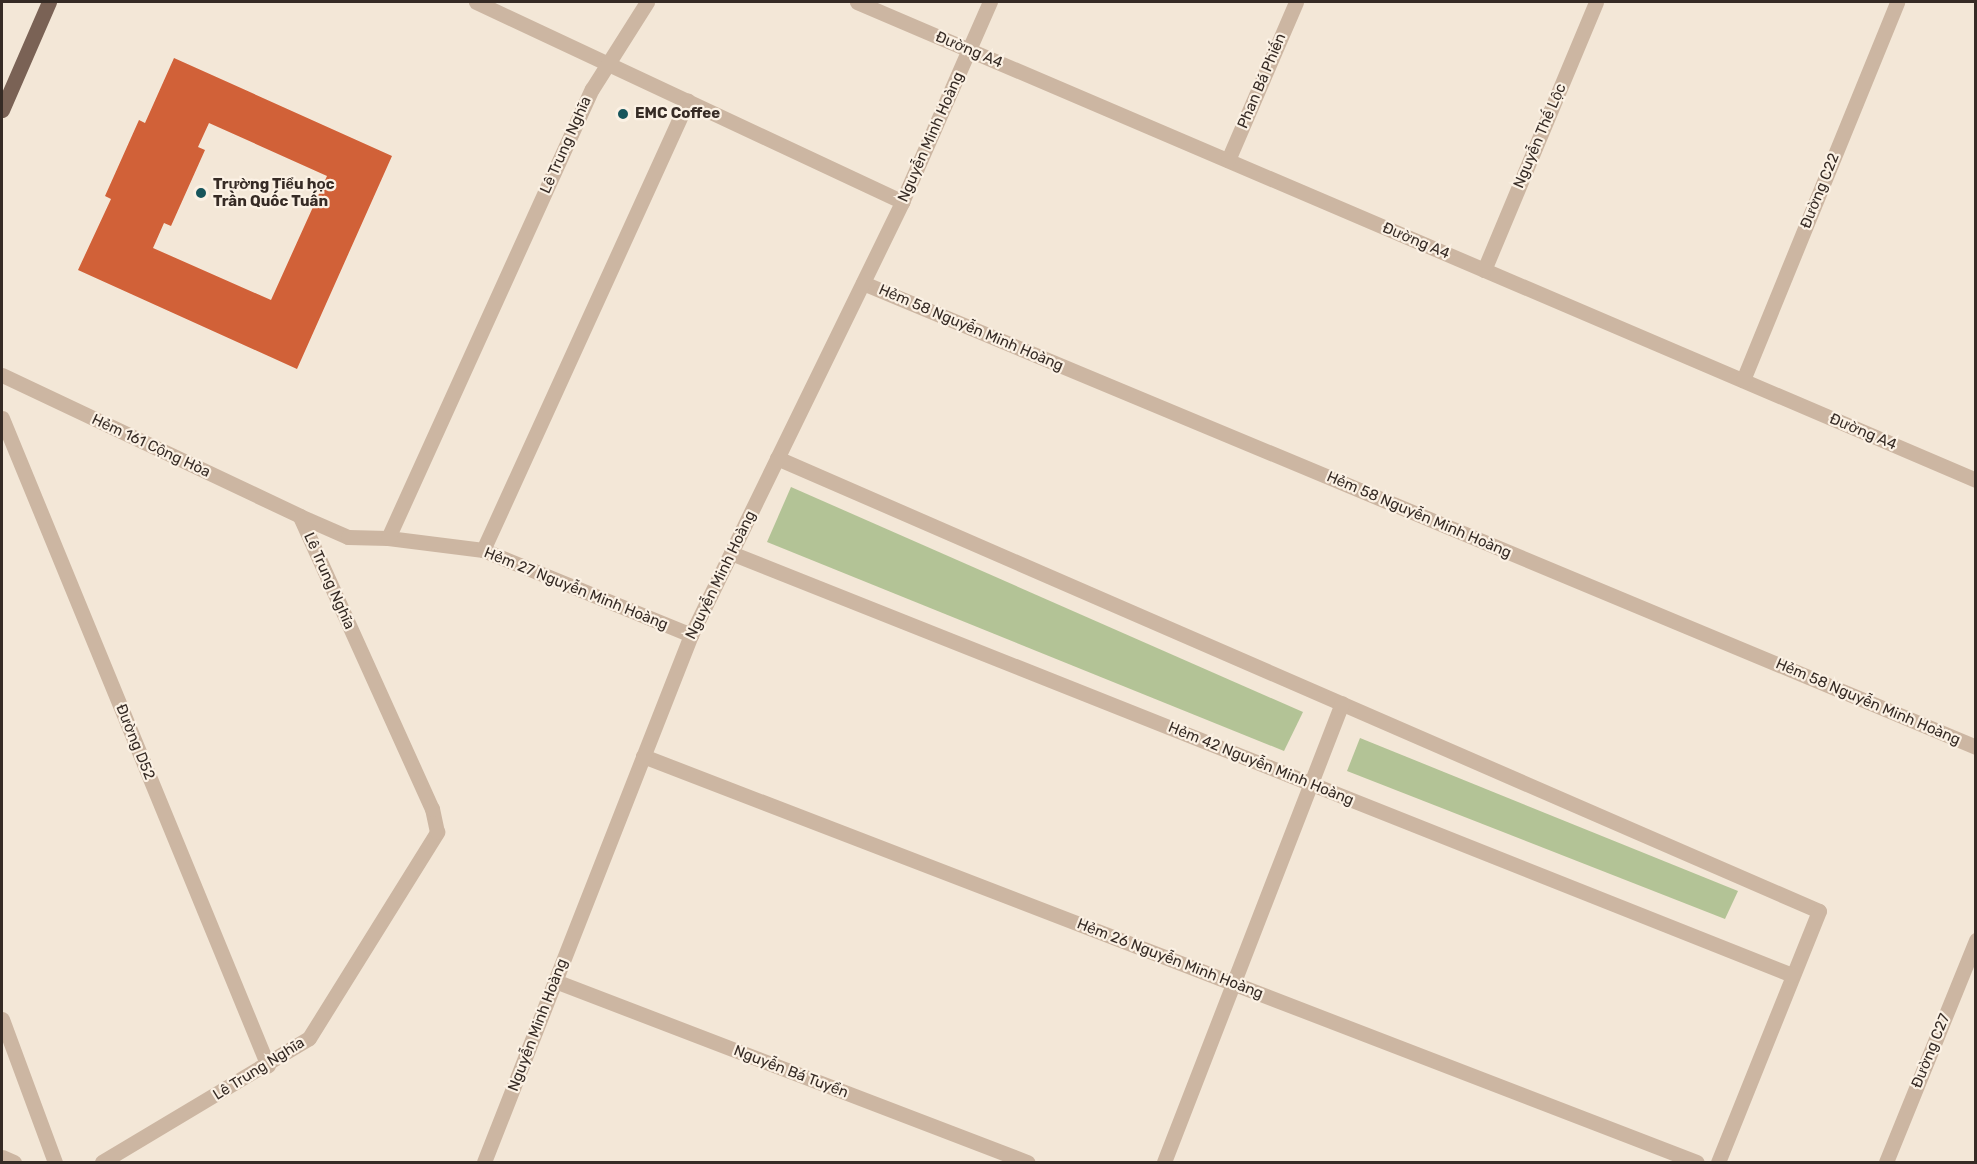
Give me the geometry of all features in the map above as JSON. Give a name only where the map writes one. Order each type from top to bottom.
[{"type":"main road","points":[[2,110],[49,2]]},
{"type":"street","points":[[476,2],[902,202]]},
{"type":"street","name":"Lê Trung Nghĩa","points":[[300,516],[348,537],[388,538],[592,90],[647,2]]},
{"type":"street","name":"Đường A4","points":[[857,2],[1976,480]]},
{"type":"street","name":"Nguyễn Minh Hoàng","points":[[484,1162],[691,635],[902,202],[990,2]]},
{"type":"street","name":"Phan Bá Phiến","points":[[1228,160],[1296,2]]},
{"type":"street","name":"Nguyễn Thế Lộc","points":[[1484,270],[1596,2]]},
{"type":"street","name":"Đường C22","points":[[1743,380],[1897,2]]},
{"type":"street","points":[[483,550],[688,101]]},
{"type":"street","name":"Hẻm 58 Nguyễn Minh Hoàng","points":[[863,283],[1976,747]]},
{"type":"street","name":"Hẻm 161 Cộng Hòa","points":[[2,375],[300,516]]},
{"type":"street","name":"Đường D52","points":[[2,418],[268,1066]]},
{"type":"street","points":[[777,458],[1819,911],[1718,1162]]},
{"type":"street","name":"Lê Trung Nghĩa","points":[[102,1162],[298,1047],[318,1027],[437,832],[432,809],[300,516]]},
{"type":"street","name":"Hẻm 27 Nguyễn Minh Hoàng","points":[[388,538],[483,550],[691,635]]},
{"type":"street","name":"Hẻm 42 Nguyễn Minh Hoàng","points":[[730,554],[1792,975]]},
{"type":"street","points":[[1164,1162],[1342,704]]},
{"type":"street","name":"Hẻm 26 Nguyễn Minh Hoàng","points":[[643,756],[1696,1162]]},
{"type":"street","name":"Đường C27","points":[[1886,1162],[1976,940]]},
{"type":"street","name":"Nguyễn Bá Tuyển","points":[[555,981],[1028,1162]]},
{"type":"street","points":[[2,1019],[55,1162]]},
{"type":"street","points":[[2,1157],[14,1162]]},
{"type":"green space","points":[[791,487],[1303,712],[1284,751],[767,542]]},
{"type":"green space","points":[[1360,738],[1738,891],[1725,919],[1347,771]]},
{"type":"building","points":[[174,58],[392,156],[297,369],[78,270],[111,199],[105,196],[139,120],[145,123]],"holes":[[[209,123],[327,176],[271,300],[153,248],[164,223],[171,226],[205,150],[198,147]]]},
{"type":"place","name":"EMC Coffee","points":[[623,114]]},
{"type":"place","name":"Trường Tiểu học Trần Quốc Tuấn","points":[[201,193]]}]
